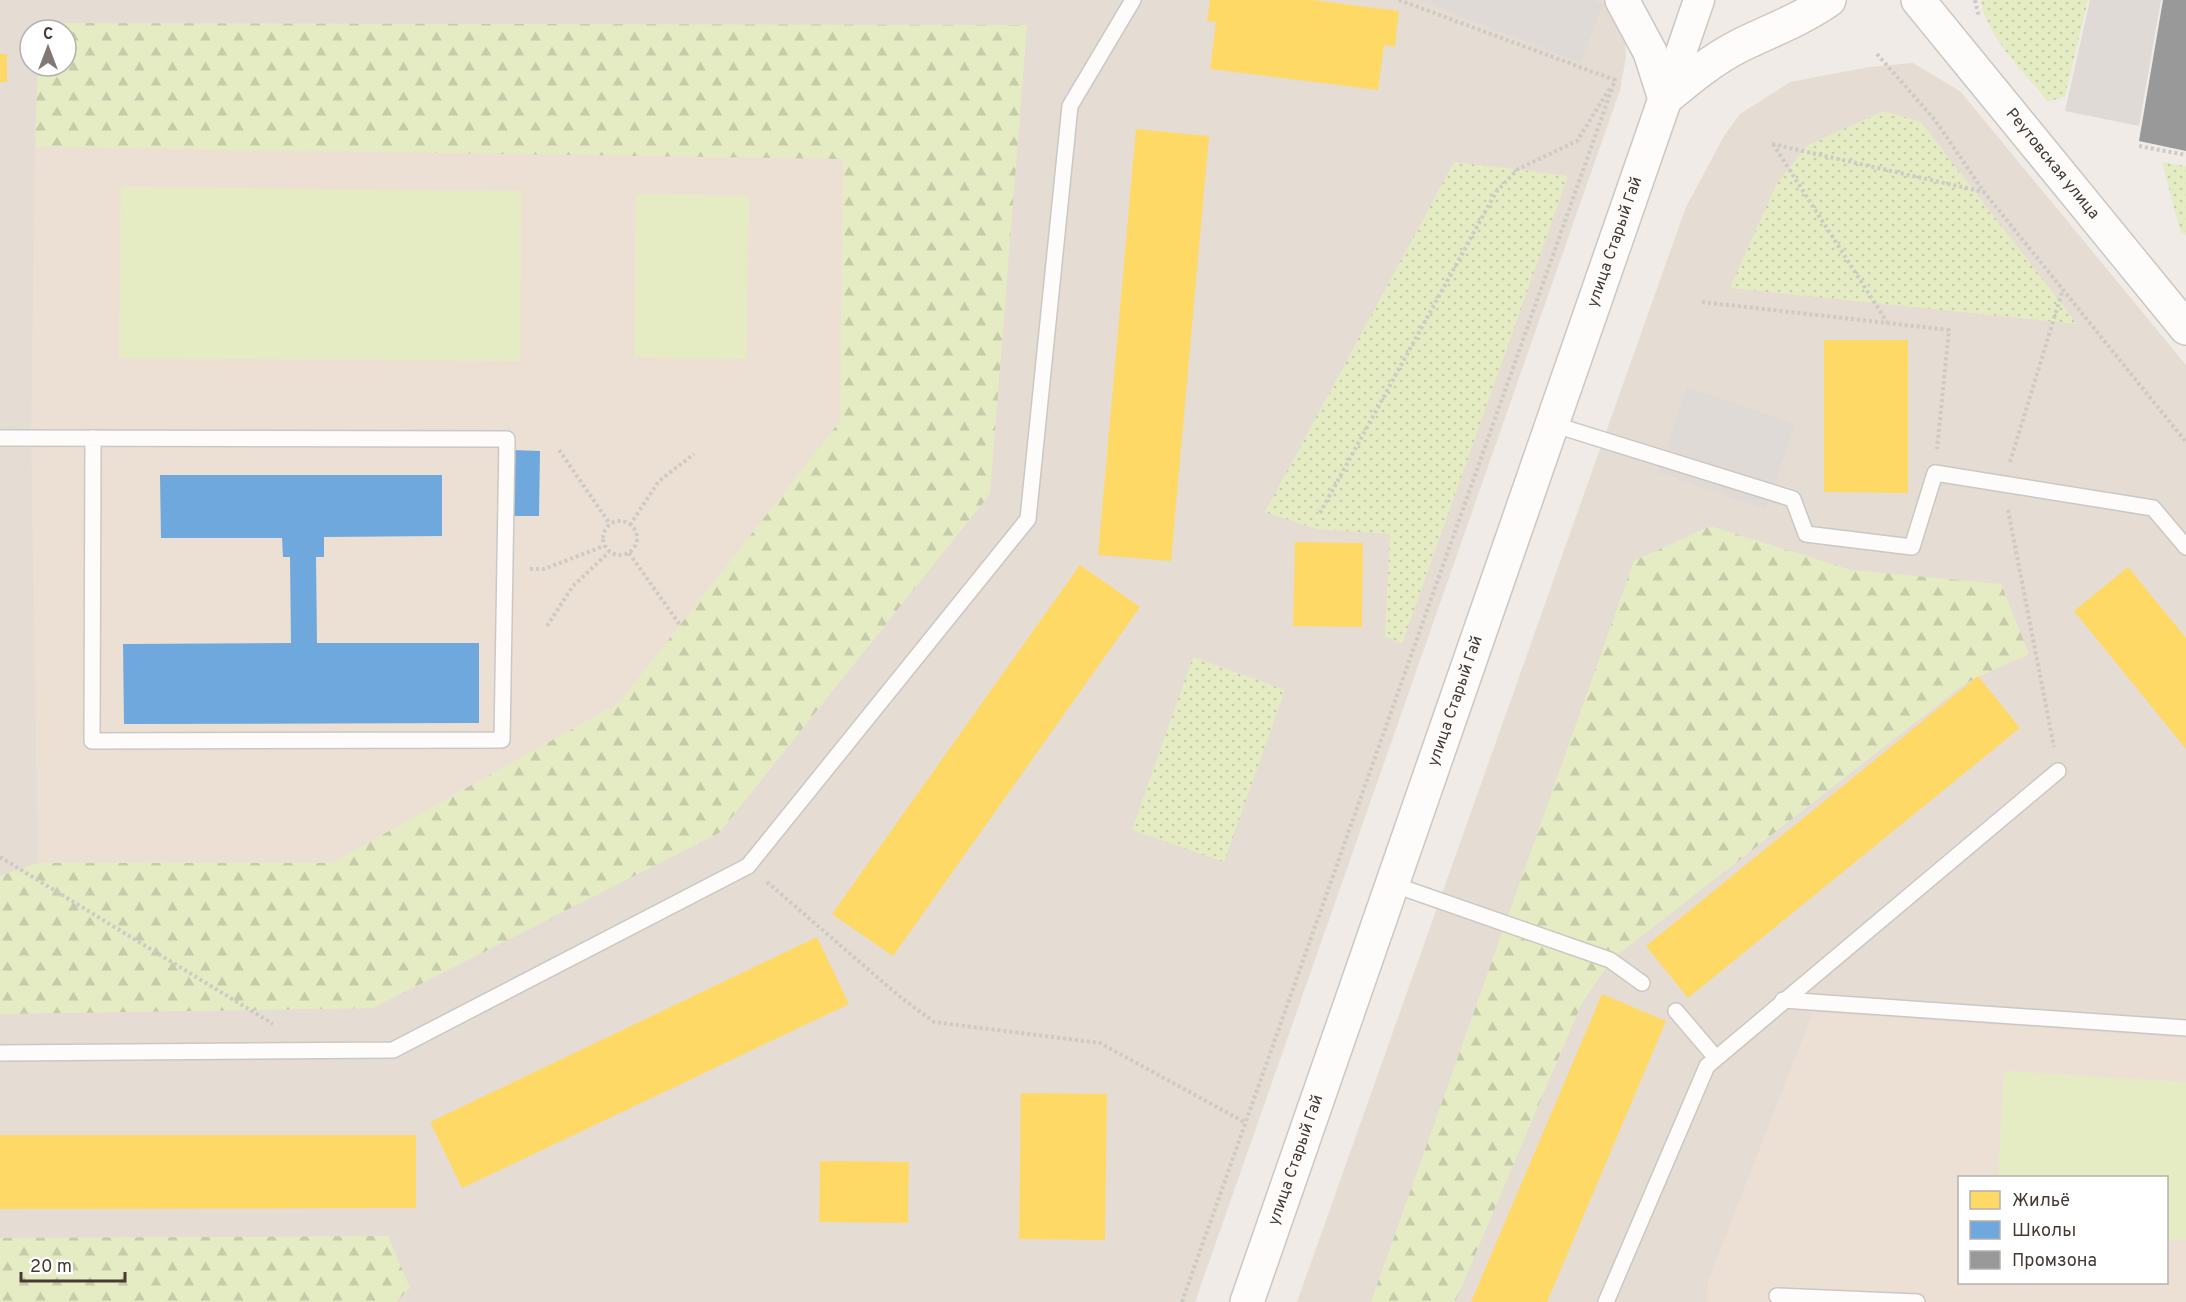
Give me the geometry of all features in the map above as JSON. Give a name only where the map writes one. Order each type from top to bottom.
[{"type":"street","points":[[1622,0],[1650,52],[1665,99],[1716,59],[1790,24],[1829,0]]},
{"type":"street","name":"улица Старый Гай","points":[[1247,1302],[1699,0]]},
{"type":"street","name":"Реутовская улица","points":[[1918,0],[2186,328]]},
{"type":"lane","points":[[0,1053],[393,1050],[748,866],[1028,519],[1070,106],[1133,0]]},
{"type":"lane","points":[[1552,424],[1793,499],[1806,534],[1912,547],[1935,473],[2153,508],[2186,547]]},
{"type":"lane","points":[[0,438],[93,438],[507,439],[502,740],[92,741],[93,438]]},
{"type":"lane","points":[[1606,1302],[1707,1066],[2058,771]]},
{"type":"lane","points":[[1392,884],[1611,960],[1642,983]]},
{"type":"lane","points":[[1783,1000],[2186,1028]]},
{"type":"lane","points":[[1676,1011],[1716,1058]]},
{"type":"lane","points":[[1777,1296],[1917,1302]]},
{"type":"path","points":[[1399,0],[1615,80]]},
{"type":"path","points":[[1877,54],[1935,120],[1984,192],[2186,442]]},
{"type":"path","points":[[1320,513],[1496,192],[1518,169],[1577,141],[1615,80]]},
{"type":"path","points":[[1182,1302],[1615,80]]},
{"type":"path","points":[[1887,322],[1772,144],[1984,192]]},
{"type":"path","points":[[2139,146],[2186,155]]},
{"type":"path","points":[[2058,771],[2004,484],[2063,289]]},
{"type":"path","points":[[1702,302],[1949,330],[1935,473]]},
{"type":"path","points":[[560,450],[610,524]]},
{"type":"path","points":[[630,525],[659,481],[694,454]]},
{"type":"path","points":[[618,521],[634,529],[636,544],[629,553],[620,555],[609,552],[604,546],[603,533],[610,524],[618,521]]},
{"type":"path","points":[[505,569],[544,569],[604,546]]},
{"type":"path","points":[[547,626],[573,586],[609,552]]},
{"type":"path","points":[[629,553],[680,626]]},
{"type":"path","points":[[0,857],[316,1050]]},
{"type":"path","points":[[748,866],[899,996],[934,1022],[1100,1043],[1246,1123]]},
{"type":"shaded area","points":[[0,0],[1612,0],[1623,28],[1625,41],[1626,57],[1620,90],[1195,1302],[0,1302]]},
{"type":"shaded area","points":[[1419,0],[1593,0],[1603,4],[1580,63]]},
{"type":"shaded area","points":[[2090,0],[2161,0],[2139,126],[2065,111]]},
{"type":"shaded area","points":[[1913,63],[1960,91],[2186,365],[2186,1302],[1297,1302],[1686,207],[1724,136],[1740,114],[1790,82],[1869,67]]},
{"type":"shaded area","points":[[35,147],[844,159],[840,421],[619,704],[332,863],[38,863],[31,438]]},
{"type":"shaded area","points":[[1687,387],[1795,424],[1766,509],[1658,472]]},
{"type":"shaded area","points":[[1813,1012],[2186,1038],[2186,1302],[1707,1302],[1708,1281]]},
{"type":"green space","points":[[1981,0],[2088,0],[2065,96],[2048,102],[1998,40],[1984,13]]},
{"type":"green space","points":[[78,23],[1027,25],[990,494],[719,833],[373,1008],[0,1014],[0,876],[38,863],[332,863],[619,703],[840,421],[843,159],[35,147],[38,78],[78,78]]},
{"type":"green space","points":[[1884,111],[1921,122],[2077,324],[1730,288],[1777,183],[1808,145]]},
{"type":"green space","points":[[1454,162],[1568,176],[1402,644],[1385,636],[1390,534],[1317,529],[1265,512]]},
{"type":"green space","points":[[2162,162],[2186,166],[2186,235],[2181,234]]},
{"type":"green space","points":[[121,187],[521,191],[520,361],[119,358]]},
{"type":"green space","points":[[636,194],[749,196],[746,359],[634,357]]},
{"type":"green space","points":[[1710,526],[1851,570],[2001,584],[2029,654],[1966,683],[1611,960],[1581,1005],[1455,1302],[1371,1302],[1634,561]]},
{"type":"green space","points":[[1193,657],[1285,690],[1224,862],[1132,830]]},
{"type":"green space","points":[[2004,1071],[2186,1082],[2186,1240],[2168,1239],[2168,1176],[1998,1176]]},
{"type":"green space","points":[[388,1236],[410,1288],[396,1302],[0,1302],[0,1238]]},
{"type":"building: Жильё","points":[[1210,0],[1312,0],[1399,11],[1395,47],[1384,45],[1378,90],[1210,69],[1216,22],[1207,21]]},
{"type":"building: Жильё","points":[[0,54],[7,54],[7,82],[0,82]]},
{"type":"building: Жильё","points":[[1136,129],[1209,136],[1171,561],[1098,555]]},
{"type":"building: Жильё","points":[[1824,340],[1908,340],[1908,493],[1824,492]]},
{"type":"building: Жильё","points":[[1295,542],[1363,543],[1362,627],[1293,626]]},
{"type":"building: Жильё","points":[[1080,565],[1140,607],[893,956],[832,914]]},
{"type":"building: Жильё","points":[[2128,567],[2186,638],[2186,749],[2074,611]]},
{"type":"building: Жильё","points":[[1978,676],[2020,728],[1688,998],[1646,946]]},
{"type":"building: Жильё","points":[[817,937],[849,1004],[462,1188],[430,1122]]},
{"type":"building: Жильё","points":[[1602,994],[1666,1021],[1547,1302],[1471,1302]]},
{"type":"building: Жильё","points":[[1021,1093],[1107,1094],[1105,1240],[1019,1239]]},
{"type":"building: Жильё","points":[[0,1135],[416,1135],[416,1208],[0,1209]]},
{"type":"building: Жильё","points":[[820,1161],[909,1162],[908,1223],[819,1222]]},
{"type":"building: Школы","points":[[513,450],[540,451],[539,516],[512,516]]},
{"type":"building: Школы","points":[[160,475],[442,475],[442,536],[324,537],[324,557],[316,557],[317,643],[479,643],[479,723],[124,724],[123,644],[291,643],[290,557],[283,557],[282,538],[161,538]]},
{"type":"building: Промзона","points":[[2163,0],[2186,0],[2186,151],[2139,141]]}]
